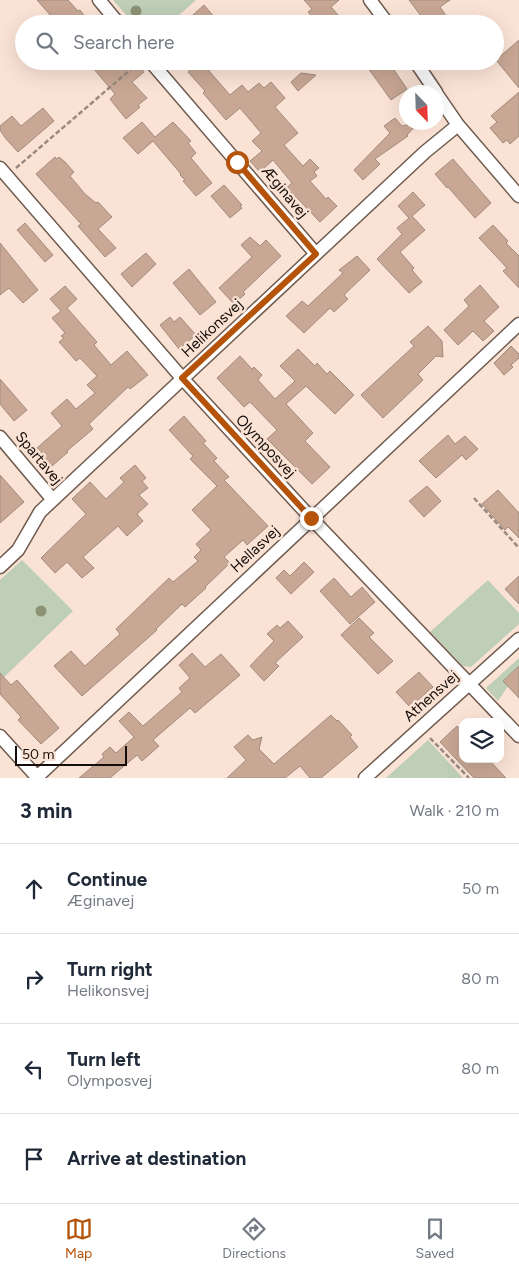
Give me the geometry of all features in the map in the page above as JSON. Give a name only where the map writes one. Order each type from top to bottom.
[{"type":"street","points":[[99,0],[112,15]]},
{"type":"street","points":[[370,0],[381,15]]},
{"type":"street","name":"Æginavej","points":[[158,70],[316,254]]},
{"type":"street","points":[[421,70],[431,85]]},
{"type":"street","points":[[444,104],[458,124],[519,196]]},
{"type":"street","name":"Helikonsvej","points":[[0,567],[18,550],[40,512],[425,152],[458,124]]},
{"type":"street","name":"Olymposvej","points":[[3,172],[182,378],[311,518],[519,736]]},
{"type":"street","name":"Hellasvej","points":[[36,777],[519,324]]},
{"type":"street","name":"Spartavej","points":[[0,437],[53,500]]},
{"type":"street","name":"Athensvej","points":[[365,778],[519,639]]},
{"type":"street","points":[[0,736],[36,777]]},
{"type":"path","points":[[3,172],[129,70]]},
{"type":"path","points":[[474,498],[519,548]]},
{"type":"path","points":[[420,728],[469,778]]},
{"type":"green space","points":[[113,0],[196,0],[179,15],[126,15]]},
{"type":"green space","points":[[22,560],[73,611],[0,681],[0,580]]},
{"type":"green space","points":[[488,580],[519,613],[519,624],[471,667],[463,666],[430,632]]},
{"type":"green space","points":[[519,658],[519,666],[503,681],[508,686],[498,701],[486,688]]},
{"type":"green space","points":[[428,740],[463,778],[386,778]]},
{"type":"building","points":[[37,0],[68,0],[84,15],[50,15]]},
{"type":"building","points":[[304,0],[339,0],[331,7],[338,15],[311,15],[308,12],[312,9]]},
{"type":"building","points":[[409,0],[450,0],[440,7],[446,15],[420,15]]},
{"type":"building","points":[[204,5],[212,15],[193,15]]},
{"type":"building","points":[[519,40],[519,88],[504,70],[504,53]]},
{"type":"building","points":[[95,70],[142,70],[144,72],[132,82],[147,98],[126,119],[110,99],[115,94]]},
{"type":"building","points":[[190,70],[210,70],[230,95],[242,85],[248,92],[259,83],[264,88],[271,82],[285,98],[275,107],[298,133],[284,145],[303,166],[310,159],[319,168],[314,172],[317,176],[310,181],[326,199],[328,197],[337,206],[320,222],[295,196],[293,198],[286,188],[292,183],[273,160],[260,172],[250,161],[262,151],[252,141],[261,133],[240,108],[226,120],[203,93],[205,91],[188,72]]},
{"type":"building","points":[[369,70],[394,70],[404,85],[399,85],[399,94],[391,100]]},
{"type":"building","points":[[301,73],[316,75],[298,91],[291,82]]},
{"type":"building","points":[[519,92],[519,136],[510,144],[507,140],[503,143],[490,128],[497,122],[491,116]]},
{"type":"building","points":[[43,108],[54,121],[18,152],[6,139],[0,130],[0,126],[12,116],[21,126]]},
{"type":"building","points":[[395,118],[399,123],[399,130],[412,130],[408,136],[375,159],[380,164],[363,180],[354,170],[390,133],[384,126]]},
{"type":"building","points":[[142,122],[155,137],[173,122],[191,141],[188,143],[196,153],[191,158],[212,183],[196,196],[183,181],[185,180],[181,174],[153,141],[138,154],[123,138]]},
{"type":"building","points":[[55,157],[57,159],[59,157],[65,162],[74,172],[70,176],[85,194],[96,203],[98,202],[112,217],[98,229],[116,248],[105,257],[78,226],[81,224],[36,174]]},
{"type":"building","points":[[453,159],[491,203],[475,218],[435,174]]},
{"type":"building","points":[[224,185],[242,205],[240,206],[242,208],[230,218],[211,196]]},
{"type":"building","points":[[413,192],[425,205],[412,216],[425,230],[400,252],[414,268],[412,270],[422,282],[409,293],[377,259],[402,234],[397,228],[409,218],[398,206]]},
{"type":"building","points":[[25,223],[53,255],[45,262],[17,230]]},
{"type":"building","points":[[493,225],[508,241],[506,243],[519,256],[519,288],[503,271],[507,268],[479,238]]},
{"type":"building","points":[[250,237],[260,246],[266,240],[281,256],[243,292],[245,294],[234,304],[219,288],[252,257],[241,245]]},
{"type":"building","points":[[0,243],[38,290],[23,303],[9,288],[0,295]]},
{"type":"building","points":[[146,253],[156,264],[132,287],[121,274]]},
{"type":"building","points":[[357,256],[370,270],[344,295],[348,299],[334,312],[330,308],[304,333],[286,316],[302,301],[308,306],[343,273],[339,270]]},
{"type":"building","points":[[189,269],[216,302],[200,315],[173,283]]},
{"type":"building","points":[[480,285],[499,307],[484,321],[494,331],[483,341],[473,331],[458,345],[444,330],[469,306],[464,300]]},
{"type":"building","points":[[65,286],[77,299],[67,308],[97,342],[94,345],[111,365],[127,351],[148,375],[130,389],[128,387],[89,424],[93,429],[52,466],[37,448],[62,426],[51,413],[67,399],[76,409],[95,393],[87,385],[97,376],[80,358],[76,361],[59,342],[64,338],[61,336],[65,333],[52,318],[61,311],[50,299]]},
{"type":"building","points":[[170,317],[174,322],[180,317],[196,335],[179,349],[160,325]]},
{"type":"building","points":[[428,326],[442,341],[443,357],[436,356],[418,374],[423,380],[383,418],[361,395],[414,346],[410,342]]},
{"type":"building","points":[[511,346],[519,354],[519,358],[504,375],[494,363]]},
{"type":"building","points":[[298,349],[315,366],[317,363],[327,374],[330,371],[354,395],[335,414],[306,386],[286,404],[313,433],[305,441],[330,467],[312,484],[267,439],[277,430],[250,402],[244,407],[217,378],[240,356],[252,369],[254,367],[262,375],[258,380],[275,399],[295,381],[280,366]]},
{"type":"building","points":[[0,379],[27,410],[14,421],[0,404]]},
{"type":"building","points":[[184,416],[206,441],[203,443],[217,458],[214,461],[229,477],[224,480],[268,526],[247,545],[243,540],[224,557],[230,563],[206,588],[185,607],[182,604],[157,630],[82,696],[54,666],[71,651],[85,666],[120,634],[116,629],[169,578],[173,582],[198,561],[194,557],[201,550],[196,544],[211,530],[192,510],[217,486],[190,459],[193,456],[169,430]]},
{"type":"building","points":[[448,435],[455,444],[465,436],[478,449],[466,460],[462,455],[436,478],[419,461]]},
{"type":"building","points":[[135,465],[146,478],[142,481],[148,488],[139,495],[148,504],[137,514],[143,521],[127,536],[118,526],[83,557],[94,568],[82,578],[67,562],[55,573],[41,558],[86,514],[72,499],[90,482],[106,499],[124,482],[120,478]]},
{"type":"building","points":[[0,475],[24,502],[0,523]]},
{"type":"building","points":[[427,486],[441,501],[424,517],[409,501]]},
{"type":"building","points":[[498,490],[519,513],[519,538],[508,527],[505,530],[482,504]]},
{"type":"building","points":[[304,562],[314,572],[291,594],[276,578],[284,570],[290,576]]},
{"type":"building","points":[[519,576],[519,604],[505,589]]},
{"type":"building","points":[[334,578],[351,597],[362,587],[375,602],[350,624],[320,591]]},
{"type":"building","points":[[359,618],[374,633],[369,637],[393,661],[378,674],[341,635]]},
{"type":"building","points":[[288,621],[303,637],[275,663],[279,666],[264,681],[250,666],[274,641],[267,634],[277,625],[280,628]]},
{"type":"building","points":[[192,653],[205,667],[221,654],[240,675],[195,713],[190,708],[153,740],[159,746],[142,761],[137,755],[110,778],[79,778],[104,757],[102,754],[110,747],[116,753],[134,737],[119,721],[129,712],[143,726],[182,692],[179,688],[190,678],[179,665]]},
{"type":"building","points":[[519,666],[519,698],[503,681]]},
{"type":"building","points":[[419,672],[433,687],[410,707],[396,692]]},
{"type":"building","points":[[0,673],[11,685],[17,680],[59,728],[41,744],[18,720],[21,717],[0,694]]},
{"type":"building","points":[[331,715],[352,735],[350,737],[358,747],[321,778],[310,778],[300,766],[285,778],[227,778],[246,760],[234,747],[248,735],[253,740],[262,737],[259,749],[274,764]]},
{"type":"building","points":[[457,726],[459,728],[459,762],[440,742]]},
{"type":"building","points":[[460,763],[492,763],[506,778],[474,778]]},
{"type":"route","points":[[237,162],[316,254],[182,378],[311,518]]}]
